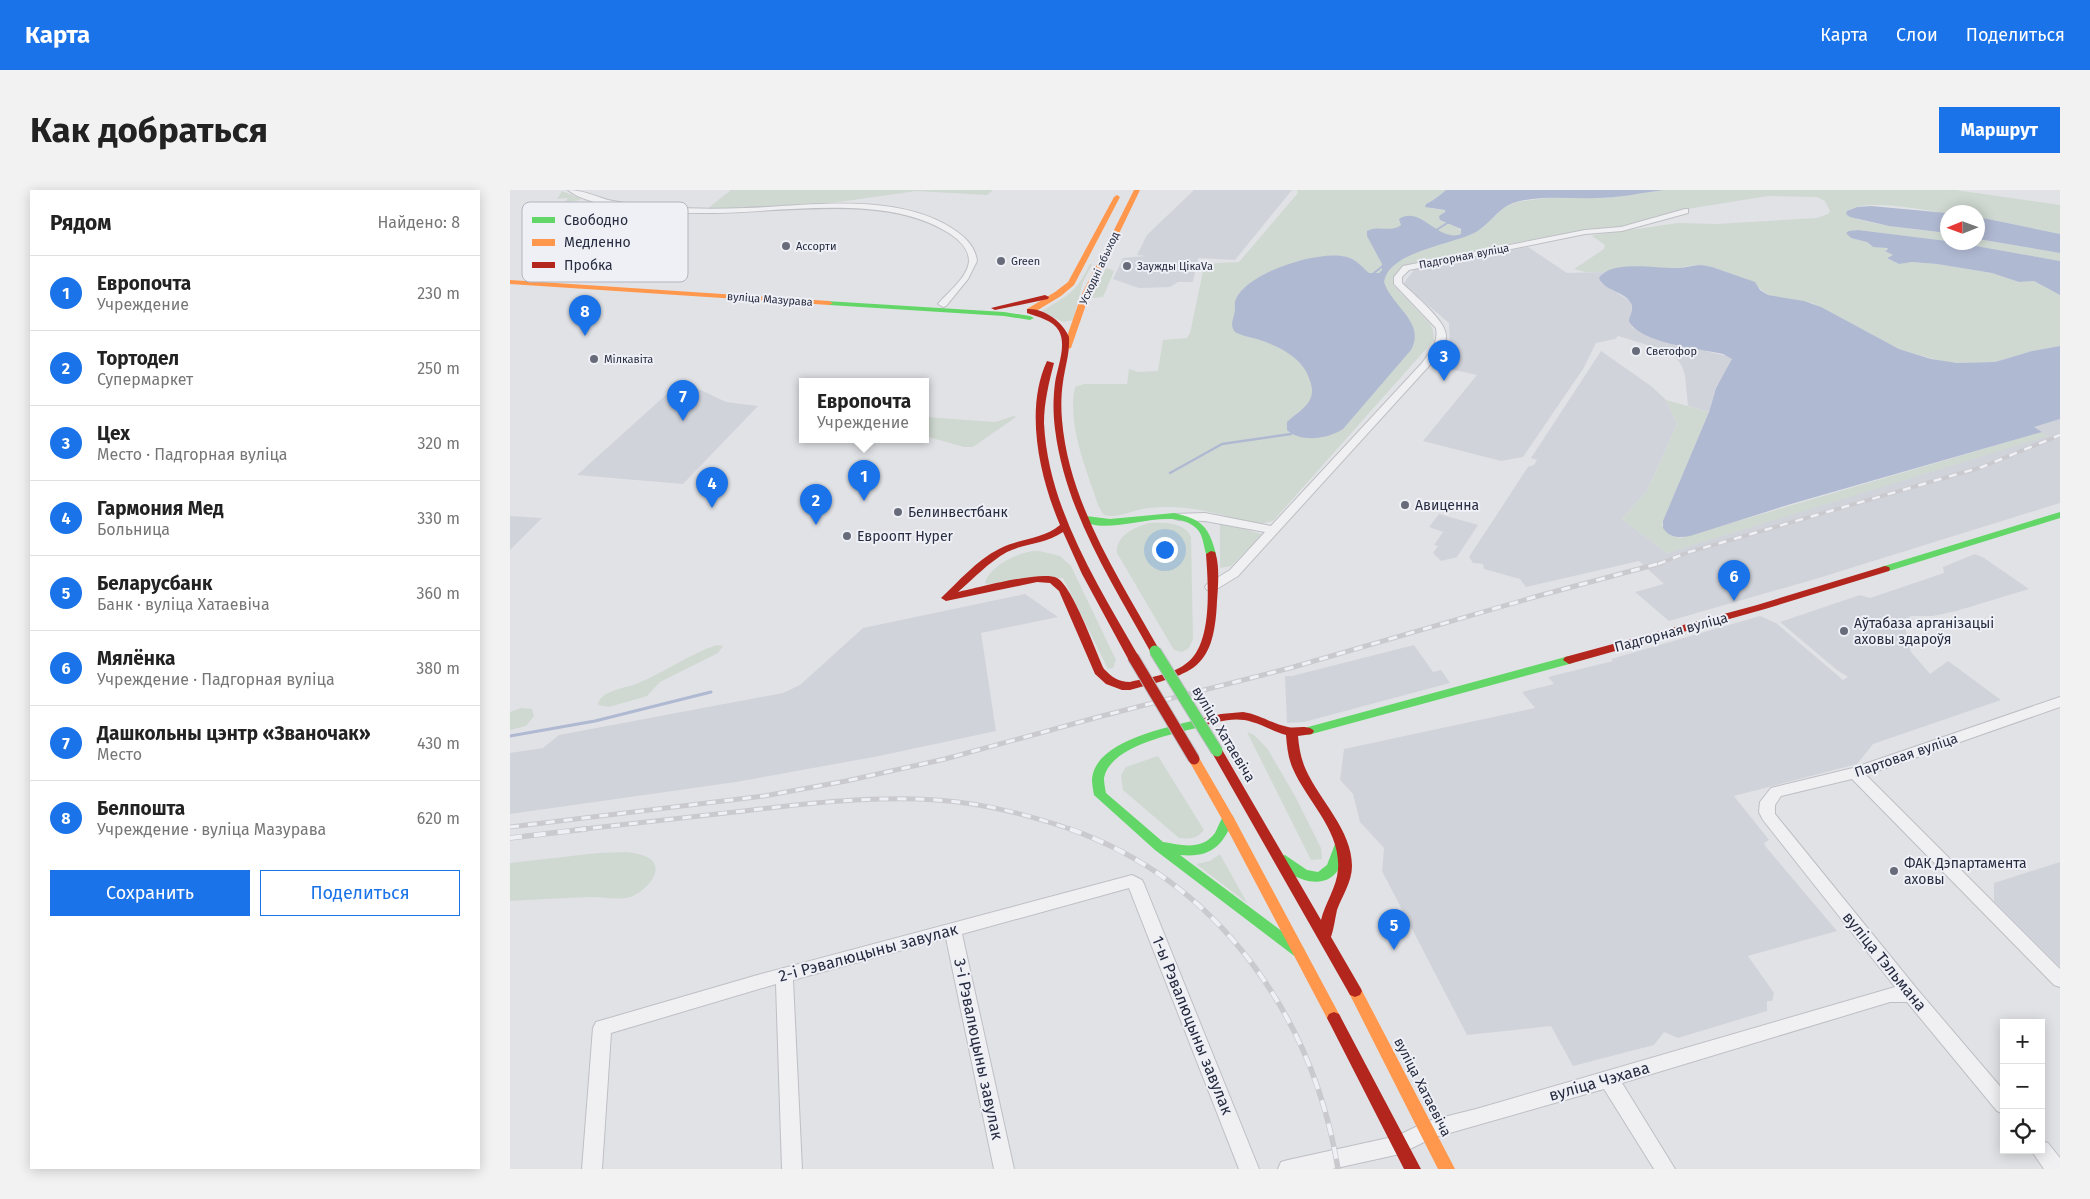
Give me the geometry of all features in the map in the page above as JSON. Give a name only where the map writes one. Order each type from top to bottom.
[{"type":"main road","name":"Усходні абыход","points":[[1030,315],[1064,289],[1074,278],[1121,190]]},
{"type":"main road","name":"Усходні абыход","points":[[1067,348],[1085,296],[1137,190]]},
{"type":"main road","points":[[1086,256],[1103,256]]},
{"type":"main road","name":"вуліца Мазурава","points":[[510,282],[940,307],[995,308],[1030,315]]},
{"type":"main road","name":"вуліца Мазурава","points":[[593,282],[1030,315]]},
{"type":"main road","points":[[995,308],[1034,300],[1064,289]]},
{"type":"main road","points":[[1030,315],[1048,317],[1060,326],[1065,335],[1067,348]]},
{"type":"main road","points":[[1030,315],[1048,328],[1055,340],[1043,390],[1040,424],[1047,471],[1066,524],[1133,657],[1228,818],[1413,1169]]},
{"type":"main road","name":"вуліца Хатаевіча","points":[[1067,348],[1058,390],[1057,406],[1060,435],[1067,467],[1086,519],[1155,650],[1280,856],[1325,935],[1413,1097],[1448,1169]]},
{"type":"main road","name":"Падгорная вуліца","points":[[1292,733],[1761,607],[2060,515]]},
{"type":"main road","points":[[1066,524],[1054,535],[1002,551],[946,598],[1037,579],[1052,579],[1059,582],[1064,590],[1099,671],[1110,680],[1122,686],[1130,686],[1190,668],[1198,661],[1206,649],[1209,636],[1211,586],[1210,544],[1207,535],[1196,524],[1176,516],[1108,521],[1086,519]]},
{"type":"main road","points":[[1116,533],[1142,517]]},
{"type":"main road","points":[[1028,543],[1059,547],[1083,561]]},
{"type":"main road","points":[[1104,555],[1109,543]]},
{"type":"main road","points":[[1298,951],[1160,846],[1100,795],[1096,784],[1097,774],[1105,762],[1118,750],[1130,744],[1224,716],[1255,718],[1280,731],[1292,733],[1290,743],[1296,766],[1334,825],[1341,840],[1346,863],[1341,887],[1331,908],[1325,935]]},
{"type":"main road","points":[[1160,846],[1181,851],[1207,847],[1220,839],[1228,818]]},
{"type":"main road","points":[[1280,856],[1302,875],[1319,877],[1335,866],[1341,840]]},
{"type":"street","points":[[572,190],[615,202]]},
{"type":"street","points":[[688,210],[725,211],[837,204],[889,208],[916,213],[954,230],[966,243],[972,258],[973,264],[966,277],[940,307]]},
{"type":"street","name":"Падгорная вуліца","points":[[1211,586],[1234,573],[1425,365],[1441,341],[1442,331],[1434,319],[1400,288],[1398,277],[1406,268],[1585,232],[1622,229],[1685,211]]},
{"type":"street","points":[[1176,516],[1205,517],[1273,530]]},
{"type":"street","name":"Партовая вуліца","points":[[1768,816],[1766,806],[1776,792],[1855,773],[2060,702]]},
{"type":"street","points":[[1855,773],[2060,980]]},
{"type":"street","name":"вуліца Тэльмана","points":[[1768,816],[1911,994],[2000,1100]]},
{"type":"street","name":"2-і Рэвалюцыны завулак","points":[[592,1169],[602,1028],[1080,894],[1127,882],[1135,882]]},
{"type":"street","name":"1-ы Рэвалюцыны завулак","points":[[1135,882],[1249,1169]]},
{"type":"street","name":"3-і Рэвалюцыны завулак","points":[[954,929],[1004,1169]]},
{"type":"street","points":[[784,976],[792,1169]]},
{"type":"street","name":"вуліца Чэхава","points":[[1288,1169],[1400,1145],[1428,1130],[1669,1062],[1842,1009],[1890,996],[1911,994]]},
{"type":"street","points":[[1608,1078],[1665,1169]]},
{"type":"street","points":[[2044,1154],[2057,1169]]},
{"type":"shaded area","points":[[731,190],[993,190],[987,195],[916,191],[825,204],[743,209],[707,209]]},
{"type":"shaded area","points":[[1194,190],[1292,190],[1235,260],[1198,258],[1193,282],[1178,282],[1170,287],[1139,288],[1113,279],[1123,258],[1146,256],[1137,255],[1147,235]]},
{"type":"shaded area","points":[[1297,190],[1446,190],[1426,204],[1429,208],[1445,210],[1440,220],[1458,228],[1467,236],[1484,226],[1503,208],[1516,202],[1554,197],[1606,198],[1664,190],[1955,190],[2060,205],[2060,234],[1985,218],[1985,205],[1940,205],[1940,212],[1909,207],[1866,205],[1846,212],[1862,220],[1940,232],[1940,240],[1858,230],[1847,232],[1851,238],[1867,242],[1871,246],[1888,248],[1885,250],[1893,255],[1887,258],[1899,264],[1912,262],[1937,264],[1992,273],[2019,282],[2034,281],[2060,295],[2060,346],[2032,351],[1995,362],[1957,363],[1940,361],[1899,349],[1812,303],[1768,295],[1751,281],[1712,267],[1696,265],[1677,268],[1630,266],[1605,272],[1585,272],[1574,269],[1604,249],[1605,245],[1592,236],[1595,235],[1678,223],[1717,224],[1817,218],[1828,214],[1830,211],[1825,201],[1817,197],[1768,196],[1681,210],[1625,227],[1576,231],[1419,262],[1397,272],[1393,285],[1430,324],[1434,340],[1273,521],[1260,524],[1226,518],[1226,516],[1207,511],[1168,507],[1143,509],[1115,516],[1104,515],[1097,503],[1077,439],[1073,413],[1075,387],[1084,384],[1127,384],[1129,369],[1138,372],[1158,371],[1163,340],[1187,338],[1190,333],[1204,267],[1216,263],[1239,262],[1298,193]],"holes":[[[1328,256],[1348,259],[1358,263],[1371,279],[1264,274],[1293,263]]]},
{"type":"shaded area","points":[[562,191],[582,199],[565,202],[568,198],[557,199]]},
{"type":"shaded area","points":[[1985,240],[2060,253],[2060,261],[1985,248]]},
{"type":"shaded area","points":[[1528,247],[1567,273],[1605,272],[1602,274],[1601,283],[1630,301],[1632,307],[1630,316],[1632,327],[1640,332],[1662,341],[1731,357],[1733,361],[1716,387],[1709,412],[1688,406],[1685,376],[1682,366],[1674,355],[1667,351],[1618,336],[1615,339],[1596,343],[1583,369],[1523,457],[1501,461],[1423,441],[1477,375],[1432,365],[1450,344],[1449,323],[1403,284],[1416,267]]},
{"type":"shaded area","points":[[1090,264],[1092,264],[1083,282],[1073,320],[1063,322],[1043,313],[1042,311],[1065,297],[1075,288]]},
{"type":"shaded area","points":[[1106,268],[1114,271],[1103,297],[1094,298],[1092,297]]},
{"type":"shaded area","points":[[1601,351],[1651,386],[1666,400],[1677,424],[1647,491],[1622,519],[1667,553],[2042,432],[2033,427],[2060,419],[2060,503],[1822,577],[1669,621],[1635,592],[1664,584],[1639,561],[1526,587],[1520,579],[1484,569],[1483,564],[1473,563],[1469,557],[1528,467],[1534,465],[1537,460],[1531,458]]},
{"type":"shaded area","points":[[678,384],[688,384],[726,402],[758,406],[683,484],[577,475]]},
{"type":"shaded area","points":[[1666,400],[1709,412],[1662,525],[1669,534],[1680,538],[2042,432],[2048,436],[1667,553],[1622,519],[1647,491],[1677,424]]},
{"type":"shaded area","points":[[929,417],[995,422],[1016,417],[973,447],[964,447],[929,437]]},
{"type":"shaded area","points":[[1439,514],[1478,525],[1457,557],[1441,561],[1433,553],[1438,546],[1434,545],[1443,532],[1429,527]]},
{"type":"shaded area","points":[[510,516],[542,518],[510,550]]},
{"type":"shaded area","points":[[1220,522],[1261,534],[1231,566],[1220,568]]},
{"type":"shaded area","points":[[1149,523],[1167,523],[1179,526],[1184,528],[1191,537],[1193,639],[1189,648],[1182,652],[1174,650],[1117,553],[1119,542],[1127,533]]},
{"type":"shaded area","points":[[1039,551],[1060,556],[1071,566],[1116,660],[1113,668],[1108,669],[1063,578],[986,584],[988,576],[1000,564],[1024,553]]},
{"type":"shaded area","points":[[1975,554],[1984,558],[2029,589],[1956,611],[1933,616],[1910,616],[1905,627],[1911,652],[1930,674],[1948,661],[2001,700],[1873,744],[1857,764],[1734,796],[1769,840],[1764,843],[1766,847],[1837,931],[1748,956],[1774,993],[1772,1001],[1767,1001],[1767,1011],[1678,1038],[1664,1032],[1654,1045],[1573,1066],[1551,1026],[1467,1035],[1382,871],[1384,848],[1360,822],[1353,794],[1340,780],[1344,749],[1535,708],[1522,692],[1554,684],[1548,677],[1613,661],[1611,659],[1760,616],[1776,623],[1843,680],[1848,677],[1780,622],[1860,595],[1870,598],[1944,573],[1943,567]]},
{"type":"shaded area","points":[[1025,594],[1058,617],[981,633],[996,731],[879,756],[736,782],[510,814],[510,753],[543,748],[559,735],[783,693],[800,685],[863,628]]},
{"type":"shaded area","points":[[717,645],[723,646],[718,653],[660,682],[647,696],[609,707],[598,705],[599,700],[608,693],[636,684]]},
{"type":"shaded area","points":[[1414,645],[1433,672],[1441,670],[1450,683],[1304,722],[1287,723],[1285,676],[1292,676]]},
{"type":"shaded area","points":[[521,708],[532,709],[534,716],[526,726],[510,730],[510,712]]},
{"type":"shaded area","points":[[1247,732],[1254,735],[1267,748],[1295,796],[1321,848],[1322,859],[1311,860]]},
{"type":"shaded area","points":[[1158,756],[1204,830],[1196,837],[1179,838],[1123,790],[1121,775],[1126,767]]},
{"type":"shaded area","points":[[627,852],[649,858],[656,868],[655,874],[648,885],[633,896],[618,899],[591,897],[510,901],[510,863],[598,853]]},
{"type":"shaded area","points":[[1220,854],[1247,903],[1196,864],[1210,861]]},
{"type":"shaded area","points":[[2060,862],[2060,967],[1994,901],[1994,883]]},
{"type":"water","points":[[1446,190],[1664,190],[1613,197],[1546,198],[1516,202],[1504,208],[1480,230],[1408,256],[1396,263],[1388,272],[1384,282],[1388,291],[1411,323],[1414,331],[1414,340],[1411,350],[1343,429],[1330,435],[1315,438],[1300,437],[1293,434],[1287,430],[1287,422],[1306,406],[1312,395],[1312,387],[1307,373],[1296,359],[1282,349],[1235,332],[1232,324],[1236,299],[1243,289],[1254,280],[1269,272],[1286,265],[1320,256],[1335,255],[1351,258],[1369,273],[1379,273],[1382,270],[1382,264],[1367,236],[1367,231],[1397,227],[1401,225],[1399,219],[1407,216],[1422,220],[1445,233],[1461,234],[1461,229],[1440,220],[1439,216],[1445,210],[1425,207],[1426,204]]},
{"type":"water","points":[[1871,206],[1940,212],[1940,232],[1889,226],[1850,217],[1846,214],[1847,211],[1857,207]]},
{"type":"water","points":[[1985,218],[2060,234],[2060,253],[1985,240]]},
{"type":"water","points":[[1858,230],[1940,240],[1940,250],[1985,250],[1985,248],[2060,261],[2060,295],[2034,281],[2019,282],[1992,273],[1937,264],[1912,262],[1899,264],[1887,258],[1893,255],[1885,251],[1887,248],[1873,247],[1867,242],[1851,238],[1846,233]]},
{"type":"water","points":[[1701,265],[1755,282],[1760,290],[1768,295],[1804,301],[1821,307],[1899,349],[1931,359],[1957,363],[1995,362],[2032,351],[2060,346],[2060,419],[2034,427],[2042,432],[1791,504],[1690,536],[1679,537],[1668,534],[1663,528],[1663,521],[1709,412],[1716,388],[1732,359],[1723,354],[1657,340],[1635,329],[1629,321],[1632,308],[1630,301],[1606,286],[1599,278],[1605,272],[1624,267],[1678,268]]},
{"type":"waterway","points":[[1433,232],[1449,222]]},
{"type":"waterway","points":[[1369,277],[1384,265]]},
{"type":"waterway","points":[[1170,473],[1222,444],[1291,434]]},
{"type":"waterway","points":[[510,736],[595,721],[711,692]]},
{"type":"railway","points":[[1660,563],[1689,552],[1982,467],[2060,435]]},
{"type":"railway","points":[[510,827],[764,796],[846,781],[945,759],[1102,716],[1290,668],[1538,596],[1660,563]]},
{"type":"railway","points":[[575,830],[816,803],[889,799],[937,800],[972,804],[1040,819],[1070,829]]},
{"type":"railway","points":[[510,838],[586,829]]},
{"type":"railway","points":[[1070,829],[1123,853],[1171,883],[1214,920],[1250,961],[1282,1008],[1307,1059],[1325,1113],[1338,1169]]},
{"type":"traffic: fast","points":[[829,303],[1004,314],[1030,318]]},
{"type":"traffic: fast","points":[[1885,569],[2060,515]]},
{"type":"traffic: fast","points":[[1086,519],[1100,522],[1159,516],[1174,516],[1188,519],[1199,525],[1207,536],[1211,554]]},
{"type":"traffic: fast","points":[[1155,651],[1217,751]]},
{"type":"traffic: fast","points":[[1308,731],[1569,660]]},
{"type":"traffic: fast","points":[[1200,723],[1149,737],[1115,753],[1104,764],[1098,778],[1100,795],[1160,847],[1298,951]]},
{"type":"traffic: fast","points":[[1163,847],[1186,850],[1204,849],[1218,839],[1228,818]]},
{"type":"traffic: fast","points":[[1285,860],[1303,873],[1319,877],[1326,874],[1332,868],[1340,847]]},
{"type":"traffic: slow","points":[[1067,348],[1085,296],[1137,190]]},
{"type":"traffic: slow","points":[[1030,311],[1058,294],[1071,283],[1117,197]]},
{"type":"traffic: slow","points":[[510,282],[829,303]]},
{"type":"traffic: slow","points":[[1194,759],[1228,818],[1334,1018]]},
{"type":"traffic: slow","points":[[1355,991],[1447,1169]]},
{"type":"traffic: jam","points":[[995,308],[1045,297]]},
{"type":"traffic: jam","points":[[1030,311],[1056,323],[1063,329],[1066,337],[1059,381],[1058,418],[1065,460],[1073,489],[1097,545],[1155,651]]},
{"type":"traffic: jam","points":[[1050,363],[1040,415],[1043,454],[1050,484],[1060,515],[1087,574],[1133,657]]},
{"type":"traffic: jam","points":[[949,595],[1004,550],[1044,538],[1065,525]]},
{"type":"traffic: jam","points":[[946,598],[1037,579],[1053,580],[1064,590],[1099,671],[1110,681],[1122,686],[1130,686],[1178,672],[1192,665],[1200,657],[1206,645],[1212,614],[1211,554]]},
{"type":"traffic: jam","points":[[1569,660],[1761,607],[1885,569]]},
{"type":"traffic: jam","points":[[1133,657],[1194,759]]},
{"type":"traffic: jam","points":[[1200,723],[1221,718],[1243,716],[1257,719],[1286,731],[1308,731]]},
{"type":"traffic: jam","points":[[1292,733],[1293,751],[1299,768],[1334,828],[1341,844],[1345,862],[1343,880],[1330,912],[1325,935]]},
{"type":"traffic: jam","points":[[1217,751],[1355,991]]},
{"type":"traffic: jam","points":[[1334,1018],[1413,1169]]},
{"type":"place","name":"Ассорти","points":[[786,246]]},
{"type":"place","name":"Green","points":[[1001,261]]},
{"type":"place","name":"Заужды ЦікаVа","points":[[1127,266]]},
{"type":"place","name":"Белпошта","points":[[585,336]]},
{"type":"place","name":"Светофор","points":[[1636,351]]},
{"type":"place","name":"Мілкавіта","points":[[594,359]]},
{"type":"place","name":"Цех","points":[[1444,381]]},
{"type":"place","name":"Дашкольны цэнтр «Званочак»","points":[[683,421]]},
{"type":"place","name":"Европочта","points":[[864,501]]},
{"type":"place","name":"Авиценна","points":[[1405,505]]},
{"type":"place","name":"Гармония Мед","points":[[712,508]]},
{"type":"place","name":"Белинвестбанк","points":[[898,512]]},
{"type":"place","name":"Тортодел","points":[[816,525]]},
{"type":"place","name":"Евроопт Hyper","points":[[847,536]]},
{"type":"place","name":"Мялёнка","points":[[1734,601]]},
{"type":"place","name":"Аўтабаза арганізацыі аховы здароўя","points":[[1844,631]]},
{"type":"place","name":"ФАК Дэпартамента аховы","points":[[1894,871]]},
{"type":"place","name":"Беларусбанк","points":[[1394,950]]}]
